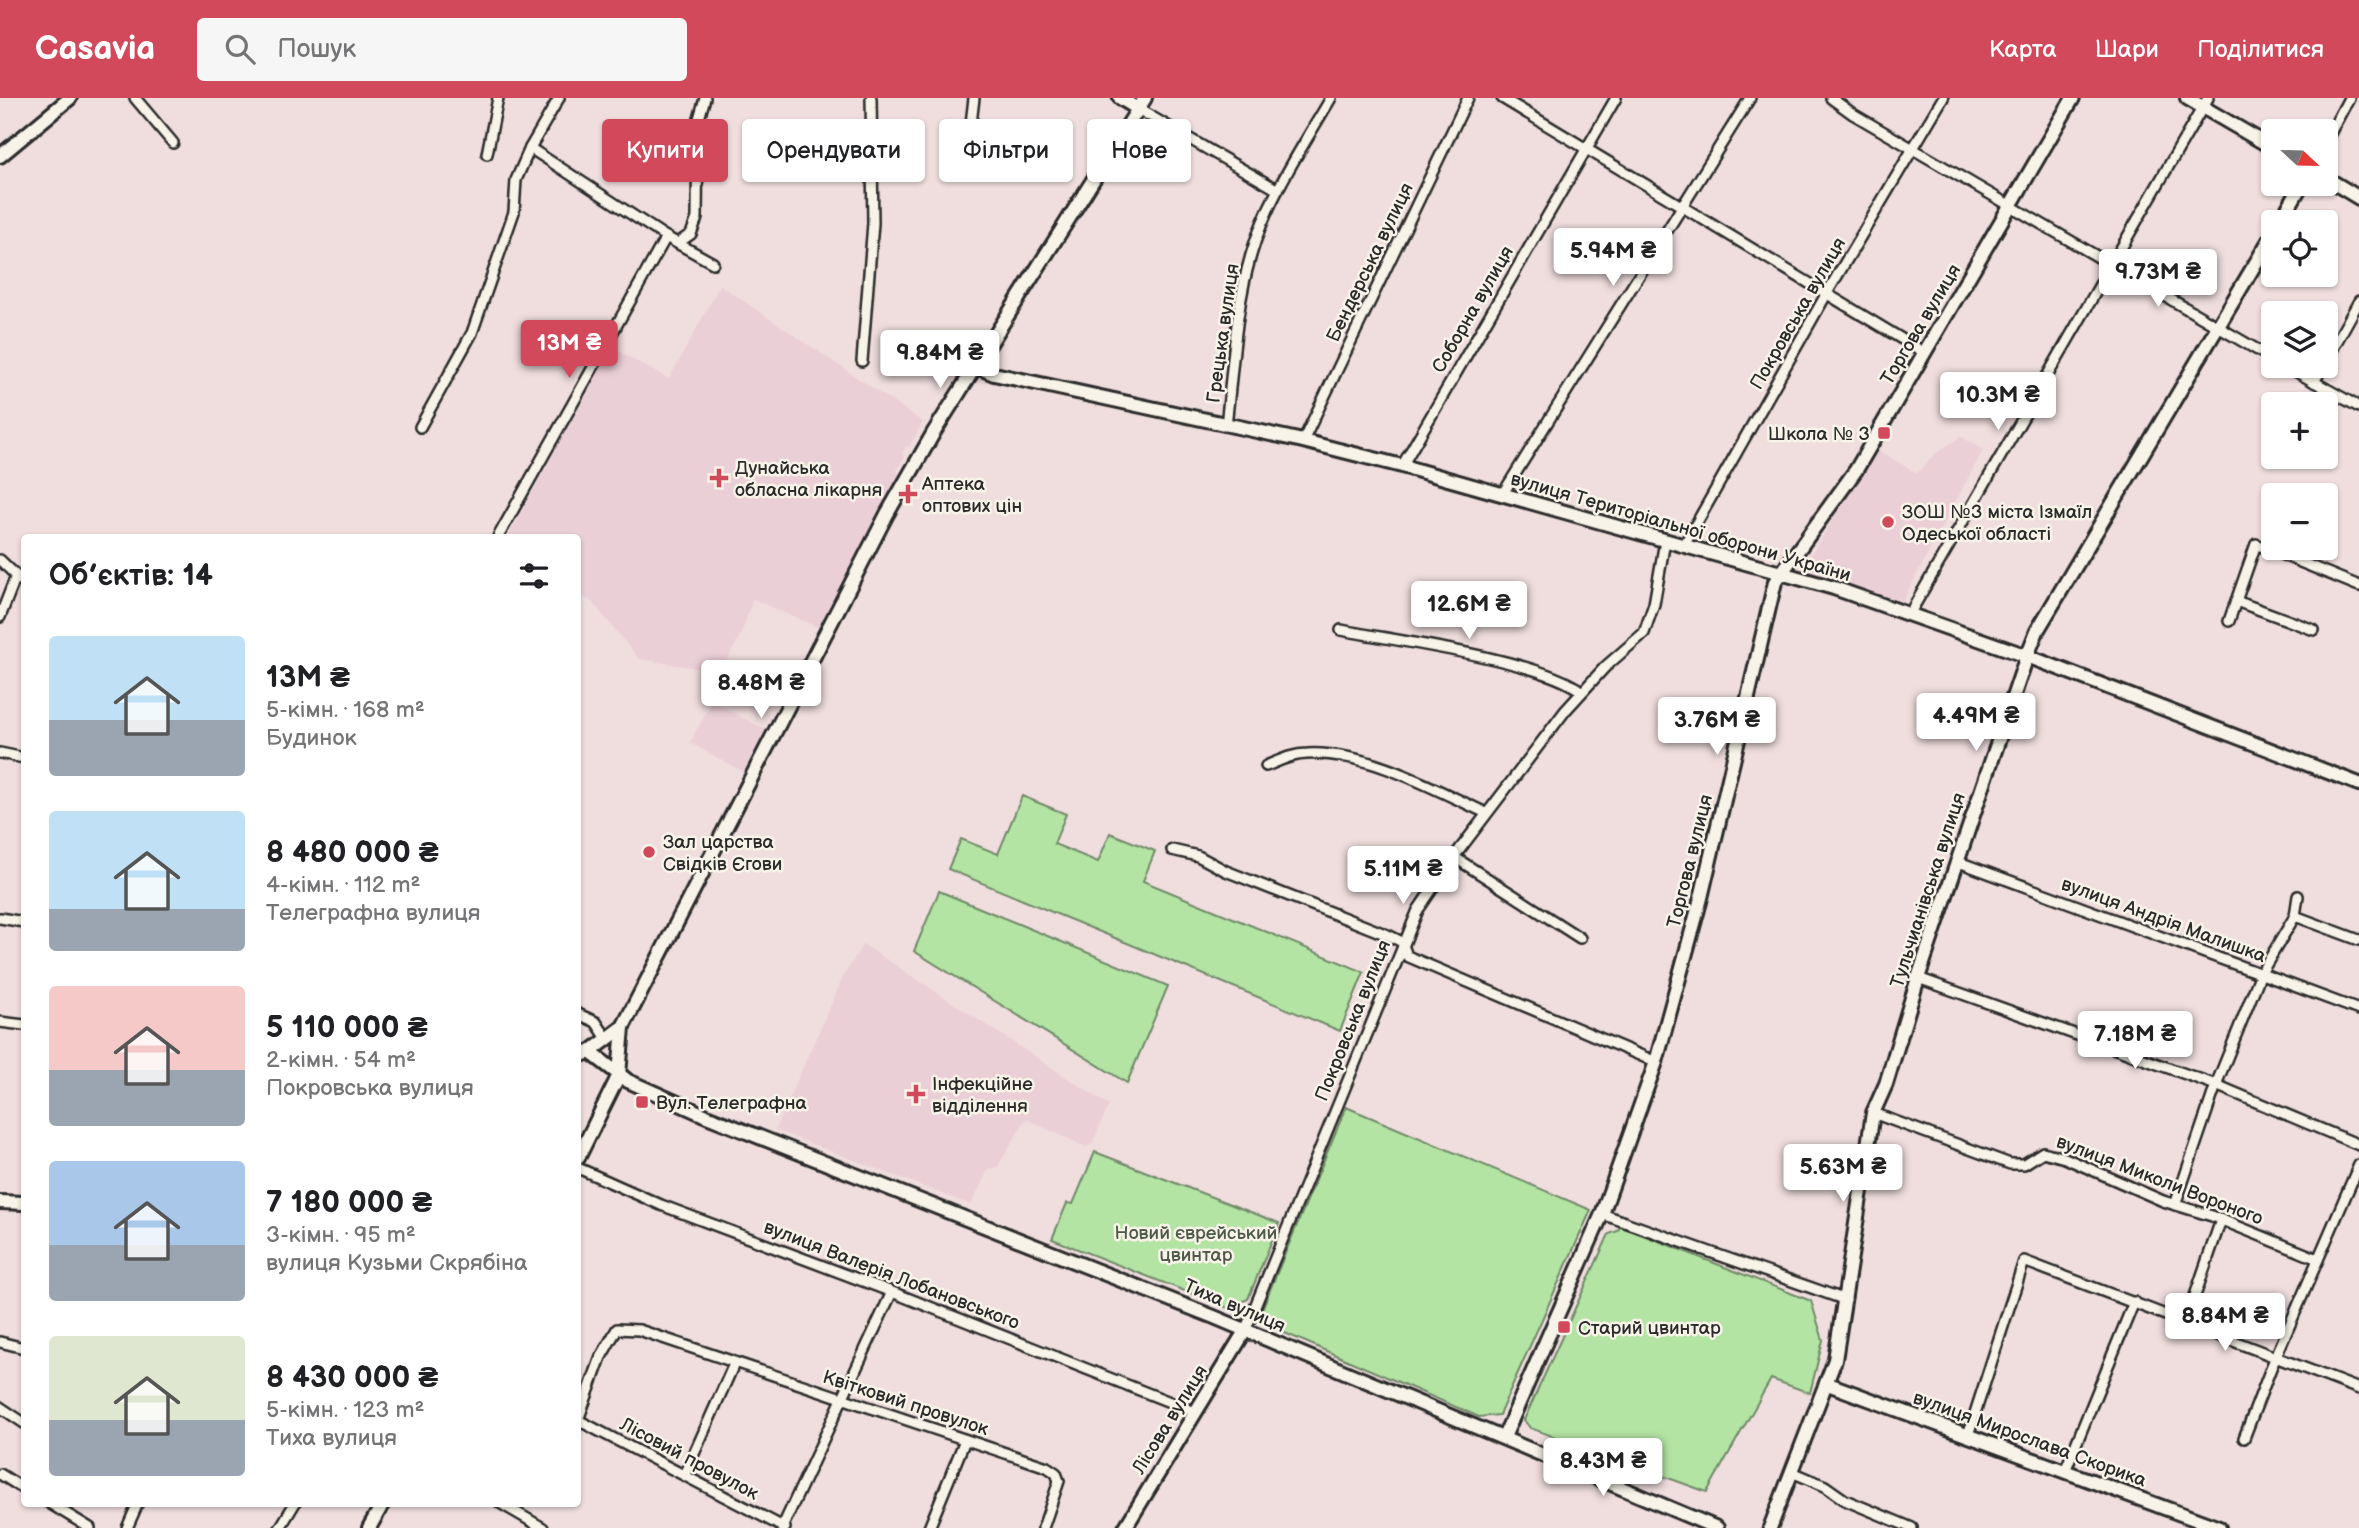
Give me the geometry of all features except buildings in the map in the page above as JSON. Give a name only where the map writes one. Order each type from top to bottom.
[{"type":"main road","points":[[0,156],[70,98]]},
{"type":"main road","points":[[584,1054],[608,1040],[623,1027],[870,543],[975,366],[1142,103],[1120,98]]},
{"type":"main road","name":"Торгова вулиця","points":[[1504,1437],[1602,1214],[1656,1062],[1701,898],[1768,603],[1779,574],[1856,470],[2013,206],[2073,98]]},
{"type":"main road","points":[[2187,98],[2205,103],[2261,140]]},
{"type":"main road","points":[[2338,185],[2359,198]]},
{"type":"main road","name":"Тульчианівська вулиця","points":[[1770,1528],[1828,1384],[1835,1360],[1873,1113],[1886,1084],[1956,861],[2027,656],[2038,631],[2261,255]]},
{"type":"main road","name":"вулиця Територіальної оборони України","points":[[975,366],[1010,378],[1303,441],[1402,466],[1834,588],[2027,656],[2359,784]]},
{"type":"main road","points":[[581,1152],[619,1075],[623,1027]]},
{"type":"main road","name":"Тиха вулиця","points":[[584,1054],[619,1075],[709,1117],[1245,1331],[1717,1528]]},
{"type":"main road","points":[[0,1202],[21,1203]]},
{"type":"main road","name":"Лісова вулиця","points":[[1125,1528],[1245,1331]]},
{"type":"main road","name":"вулиця Мирослава Скорика","points":[[1828,1384],[2219,1528]]},
{"type":"main road","points":[[369,1528],[381,1507]]},
{"type":"street","points":[[135,98],[173,143]]},
{"type":"street","points":[[487,154],[498,98]]},
{"type":"street","points":[[420,427],[472,333],[514,212],[516,180],[530,148],[559,98]]},
{"type":"street","points":[[678,243],[691,234],[697,218],[698,122],[705,98]]},
{"type":"street","points":[[862,361],[873,223],[871,98]]},
{"type":"street","points":[[972,119],[974,98]]},
{"type":"street","name":"Грецька вулиця","points":[[1226,425],[1248,267],[1278,190],[1331,98]]},
{"type":"street","name":"Бендерська вулиця","points":[[1303,441],[1468,98]]},
{"type":"street","points":[[1502,98],[1925,353]]},
{"type":"street","name":"Соборна вулиця","points":[[1402,466],[1616,98]]},
{"type":"street","points":[[1502,495],[1750,98]]},
{"type":"street","points":[[1831,98],[2261,352]]},
{"type":"street","name":"Покровська вулиця","points":[[1684,547],[1827,293],[1943,98]]},
{"type":"street","points":[[2338,119],[2349,98]]},
{"type":"street","points":[[1142,103],[1278,190]]},
{"type":"street","points":[[1910,614],[2205,103]]},
{"type":"street","points":[[530,148],[666,237],[713,263]]},
{"type":"street","points":[[500,534],[666,237]]},
{"type":"street","points":[[2338,339],[2359,301]]},
{"type":"street","points":[[2307,378],[2359,407]]},
{"type":"street","points":[[2314,382],[2316,378]]},
{"type":"street","name":"Покровська вулиця","points":[[1245,1331],[1402,942],[1418,910],[1486,813],[1581,691],[1647,627],[1665,541]]},
{"type":"street","points":[[2229,621],[2256,544],[2359,586]]},
{"type":"street","points":[[0,560],[21,580]]},
{"type":"street","points":[[0,617],[16,576]]},
{"type":"street","points":[[2236,601],[2314,630]]},
{"type":"street","points":[[1341,630],[1507,664],[1563,681],[1581,691]]},
{"type":"street","points":[[0,753],[21,757]]},
{"type":"street","points":[[1266,766],[1298,755],[1332,755],[1394,772],[1486,813]]},
{"type":"street","points":[[1172,850],[1198,856],[1226,871],[1402,942],[1406,956],[1656,1062]]},
{"type":"street","points":[[1454,857],[1580,938]]},
{"type":"street","name":"вулиця Андрія Малишка","points":[[1956,861],[2359,1010]]},
{"type":"street","points":[[2175,1205],[2216,1085],[2262,973],[2295,916],[2298,896]]},
{"type":"street","points":[[2295,916],[2359,940]]},
{"type":"street","points":[[0,918],[21,922]]},
{"type":"street","points":[[1918,978],[2216,1085],[2359,1145]]},
{"type":"street","points":[[581,1015],[596,1022],[608,1040]]},
{"type":"street","points":[[0,1022],[21,1025]]},
{"type":"street","name":"вулиця Миколи Вороного","points":[[1873,1113],[2014,1166],[2043,1152],[2058,1156],[2175,1205],[2221,1220],[2318,1259]]},
{"type":"street","points":[[2244,1438],[2359,1165]]},
{"type":"street","name":"вулиця Валерія Лобановського","points":[[581,1169],[661,1205],[892,1292],[1195,1412]]},
{"type":"street","points":[[1602,1214],[1846,1300]]},
{"type":"street","points":[[2186,1322],[2221,1220]]},
{"type":"street","points":[[1968,1435],[2024,1261],[2359,1389]]},
{"type":"street","points":[[783,1528],[892,1292]]},
{"type":"street","points":[[2065,1471],[2134,1302]]},
{"type":"street","name":"Квітковий провулок","points":[[581,1412],[601,1357],[617,1329],[639,1330],[841,1400],[1047,1466],[1056,1473],[1059,1481],[1043,1528]]},
{"type":"street","points":[[0,1342],[21,1347]]},
{"type":"street","points":[[685,1474],[734,1364]]},
{"type":"street","points":[[0,1408],[21,1421]]},
{"type":"street","name":"Лісовий провулок","points":[[581,1422],[783,1528]]},
{"type":"street","points":[[929,1528],[965,1440]]},
{"type":"street","points":[[1792,1472],[1825,1486],[1845,1500],[1912,1528]]},
{"type":"street","points":[[0,1474],[21,1487]]},
{"type":"street","points":[[56,1507],[90,1528]]},
{"type":"street","points":[[127,1528],[136,1507]]},
{"type":"street","points":[[281,1528],[293,1507]]},
{"type":"street","points":[[507,1507],[543,1528]]},
{"type":"shaded area","name":"Дунайська обласна лікарня","points":[[720,285],[923,422],[902,454],[905,456],[897,471],[902,474],[819,628],[753,599],[741,634],[721,672],[639,659],[591,601],[581,596],[581,534],[510,534],[611,347],[669,379]]},
{"type":"shaded area","name":"ЗОШ №3 міста Ізмаїл Одеської області","points":[[1961,436],[1983,450],[1903,601],[1801,571],[1876,449],[1917,473],[1935,454]]},
{"type":"shaded area","points":[[712,701],[775,735],[753,777],[690,743]]},
{"type":"shaded area","name":"Інфекційне відділення","points":[[863,944],[1109,1105],[1092,1144],[1086,1147],[1026,1119],[997,1168],[988,1170],[971,1205],[775,1130],[843,977]]},
{"type":"green space","points":[[1022,796],[1066,814],[1054,844],[1098,862],[1110,833],[1155,851],[1143,881],[1364,972],[1340,1031],[948,869],[961,839],[998,854]]},
{"type":"green space","points":[[939,891],[1168,986],[1127,1083],[914,951]]},
{"type":"green space","points":[[1346,1107],[1591,1210],[1499,1415],[1479,1417],[1257,1321]]},
{"type":"green space","name":"Новий єврейський цвинтар","points":[[1095,1152],[1279,1223],[1248,1299],[1228,1308],[1052,1239],[1067,1203],[1073,1204]]},
{"type":"green space","points":[[1620,1226],[1811,1301],[1823,1340],[1810,1393],[1771,1379],[1707,1492],[1530,1428],[1524,1420],[1609,1234],[1618,1231]]},
{"type":"place","name":"Школа № 3","points":[[1884,433]]},
{"type":"place","name":"Дунайська обласна лікарня","points":[[719,478]]},
{"type":"place","name":"Аптека оптових цін","points":[[908,494]]},
{"type":"place","name":"ЗОШ №3 міста Ізмаїл Одеської області","points":[[1888,522]]},
{"type":"place","name":"Зал царства Свідків Єгови","points":[[649,852]]},
{"type":"place","name":"Інфекційне відділення","points":[[916,1094]]},
{"type":"place","name":"Вул. Телеграфна","points":[[642,1102]]},
{"type":"place","name":"Старий цвинтар","points":[[1564,1327]]}]
